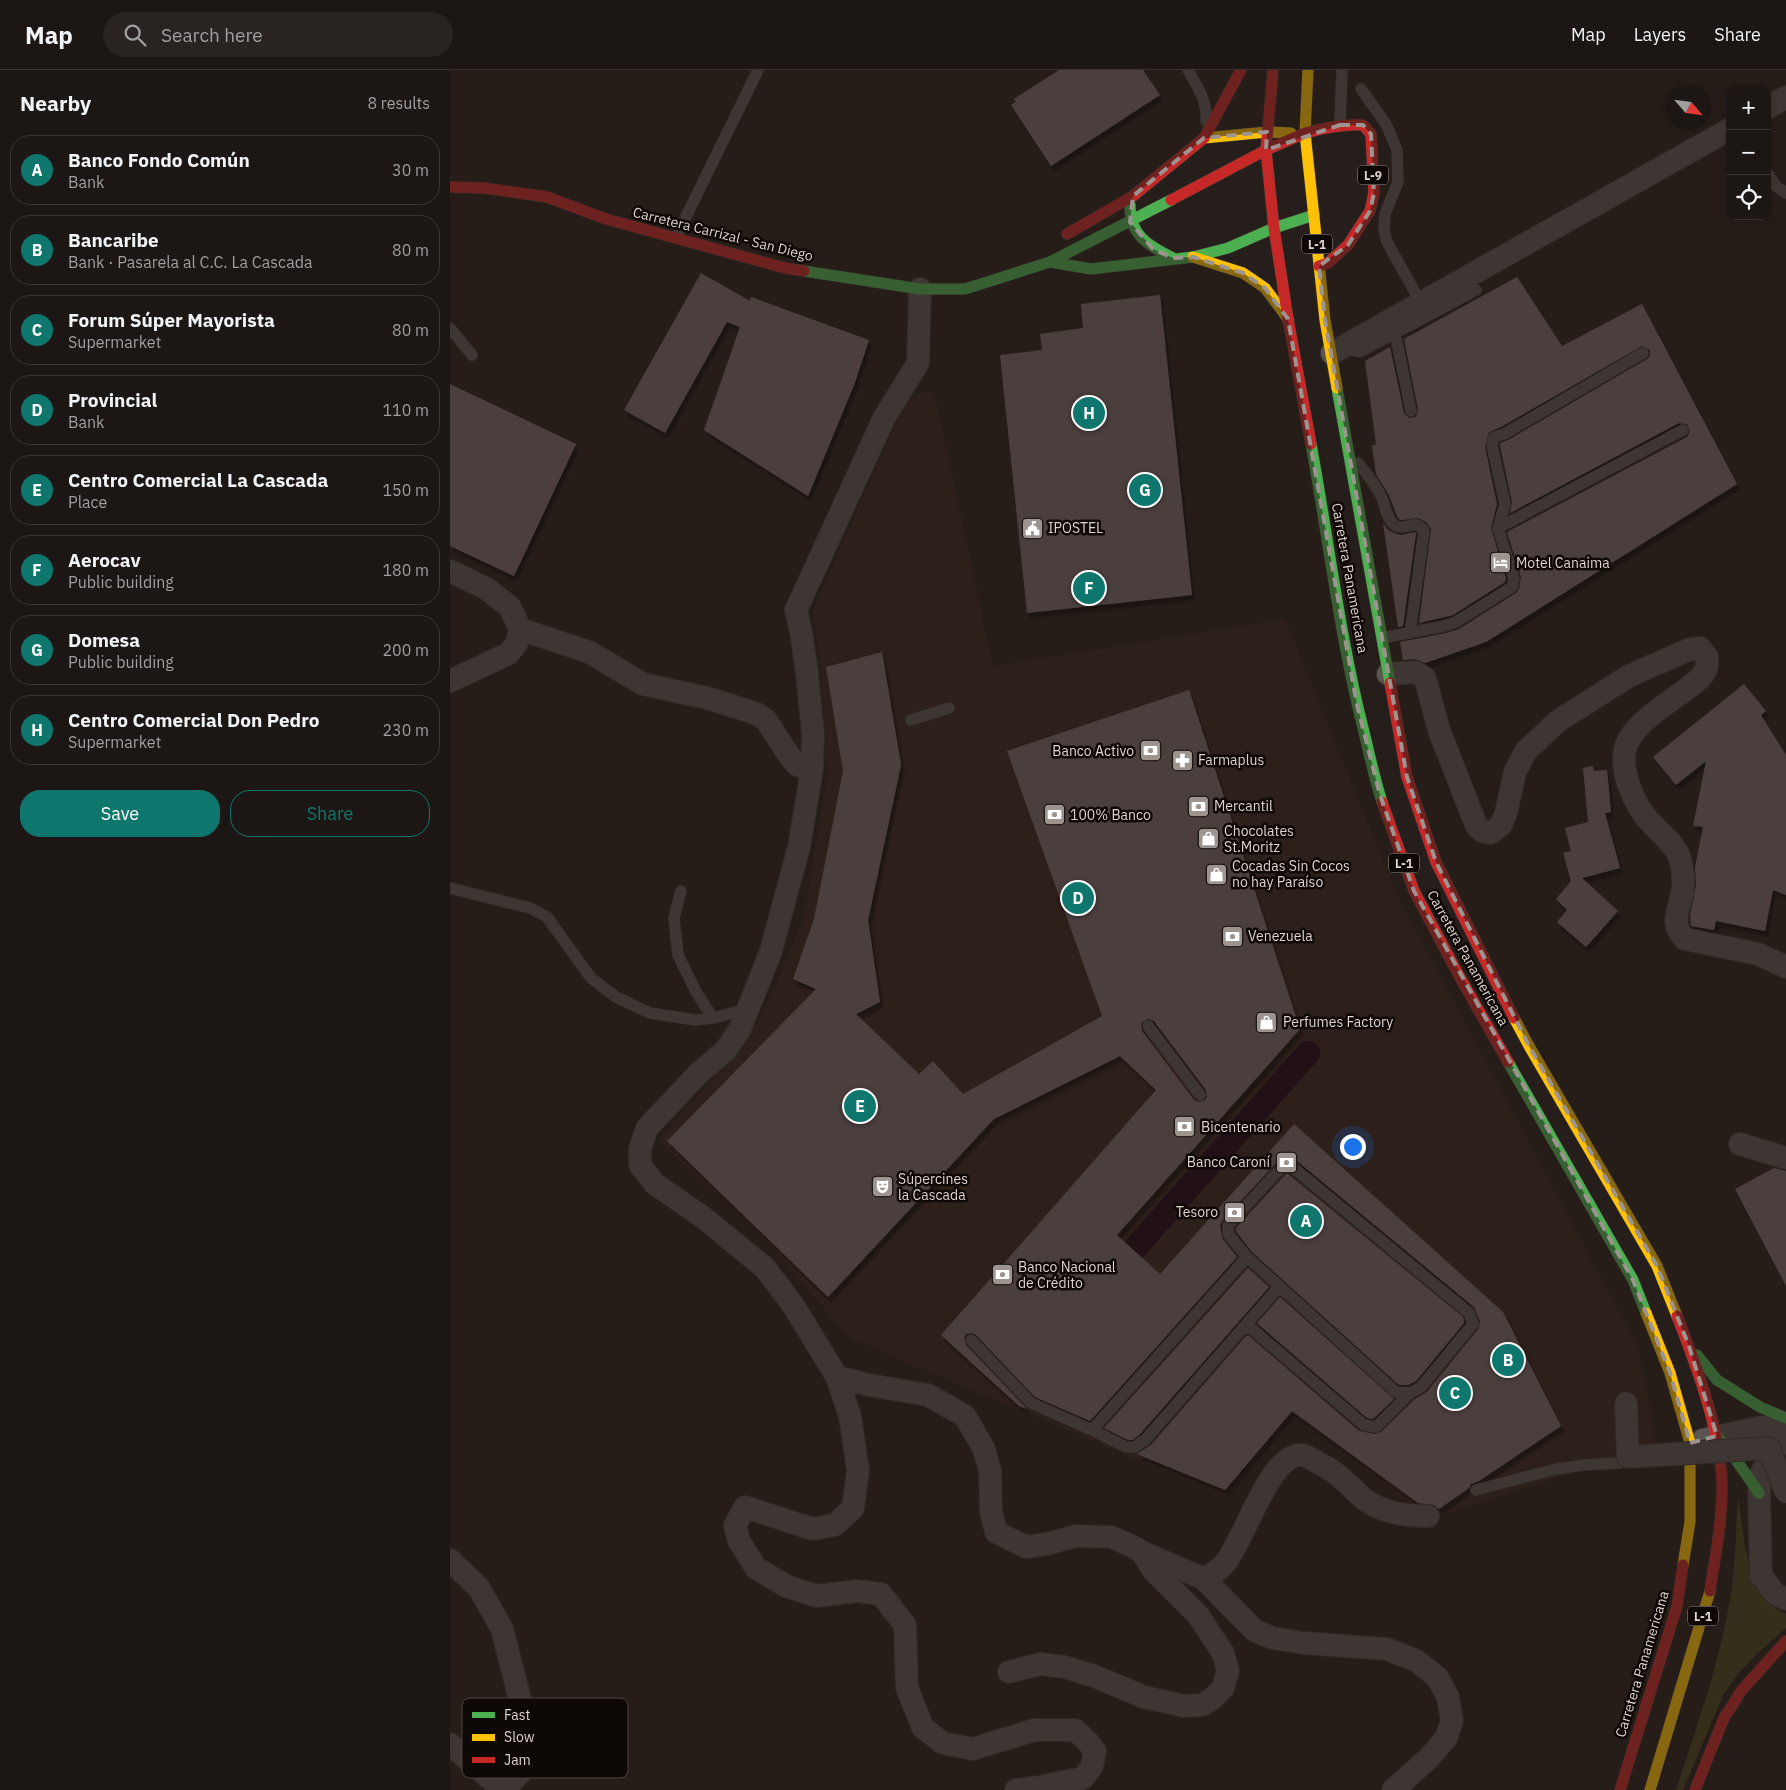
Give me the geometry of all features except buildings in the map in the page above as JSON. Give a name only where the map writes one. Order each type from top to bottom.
[{"type":"main road","name":"Carretera Panamericana","points":[[1273,70],[1266,150],[1274,228],[1288,319],[1325,519],[1333,581],[1357,705],[1380,795],[1411,882],[1458,974],[1634,1280],[1670,1373],[1702,1432],[1722,1487],[1720,1527],[1710,1591],[1650,1790]]},
{"type":"main road","name":"Carretera Panamericana","points":[[1308,70],[1305,133],[1325,320],[1339,349],[1349,452],[1407,777],[1436,862],[1480,952],[1530,1046],[1657,1266],[1689,1346],[1702,1432],[1677,1606],[1620,1790]]},
{"type":"main road","points":[[1050,262],[1067,234],[1133,196],[1204,138],[1241,71]]},
{"type":"main road","name":"L-9","points":[[1050,262],[1266,150],[1305,133],[1340,125],[1363,125],[1371,134],[1374,193],[1370,211],[1348,245],[1328,263],[1319,266]]},
{"type":"main road","name":"L-9","points":[[1204,138],[1267,132],[1305,133]]},
{"type":"main road","name":"Carretera Carrizal - San Diego","points":[[450,187],[484,188],[546,197],[606,219],[785,268],[920,289],[965,289],[1050,262]]},
{"type":"main road","points":[[1130,222],[1130,207],[1133,196]]},
{"type":"main road","name":"L-9","points":[[1050,262],[1091,269],[1193,257],[1228,248],[1274,228],[1314,215]]},
{"type":"main road","name":"L-9","points":[[1130,222],[1138,235],[1153,249],[1173,258]]},
{"type":"main road","name":"L-9","points":[[1193,257],[1243,273],[1265,288],[1288,319]]},
{"type":"main road","name":"L-1","points":[[1689,1346],[1717,1380],[1760,1407],[1786,1418]]},
{"type":"main road","points":[[1670,1373],[1683,1402],[1702,1432],[1734,1457],[1759,1493]]},
{"type":"main road","points":[[1695,1790],[1724,1718],[1742,1690],[1786,1641]]},
{"type":"street","points":[[1771,106],[1786,97]]},
{"type":"street","points":[[1339,349],[1728,130]]},
{"type":"street","points":[[920,289],[918,363],[884,418],[796,610],[807,673],[812,734],[812,769],[800,847],[771,951],[740,1029],[726,1050],[699,1073],[647,1128],[640,1149],[640,1165],[655,1184],[704,1218],[765,1268],[793,1305],[837,1376],[850,1416],[858,1470],[853,1508],[835,1525],[813,1530],[745,1507],[734,1525],[739,1541],[756,1568],[786,1586],[817,1596],[857,1591],[881,1594],[904,1625],[907,1688],[923,1728],[943,1743],[973,1749],[1034,1730],[1074,1730],[1087,1741],[1095,1752],[1092,1766],[1083,1778],[1016,1790]]},
{"type":"street","points":[[450,571],[487,589],[510,607],[520,629],[517,643],[508,654],[450,681]]},
{"type":"street","points":[[520,629],[588,652],[643,684],[710,699],[757,714],[766,720],[797,765],[812,769]]},
{"type":"street","points":[[1388,674],[1415,672],[1425,678],[1439,730],[1476,825],[1482,831],[1491,833],[1501,825],[1506,814],[1515,772],[1526,751],[1558,721],[1629,676],[1690,648],[1700,648],[1707,658],[1706,668],[1699,680],[1634,730],[1627,743],[1624,758],[1628,784],[1651,824],[1665,835],[1679,857],[1683,886],[1676,924],[1678,932],[1686,939],[1758,954],[1786,968]]},
{"type":"street","points":[[1740,1144],[1786,1158]]},
{"type":"street","points":[[837,1376],[869,1385],[928,1395],[965,1416],[984,1449],[990,1471],[991,1511],[996,1532],[1026,1547],[1047,1544],[1076,1536],[1110,1537],[1204,1579],[1254,1630],[1272,1638],[1303,1643],[1387,1649],[1417,1662],[1437,1677],[1448,1697],[1452,1721],[1446,1738],[1429,1758],[1393,1790]]},
{"type":"street","points":[[1626,1403],[1628,1457],[1769,1448],[1786,1492]]},
{"type":"street","points":[[1702,1432],[1786,1424]]},
{"type":"street","points":[[1786,1436],[1769,1457],[1761,1474],[1759,1493],[1761,1576],[1775,1594],[1786,1599]]},
{"type":"street","points":[[1204,1579],[1225,1564],[1237,1547],[1262,1492],[1276,1471],[1290,1458],[1302,1455],[1329,1469],[1365,1500],[1389,1512],[1406,1516],[1428,1516]]},
{"type":"street","points":[[1009,1672],[1040,1664],[1094,1676],[1144,1697],[1184,1706],[1202,1705],[1212,1699],[1223,1688],[1228,1671],[1223,1653],[1198,1615],[1153,1570],[1142,1552]]},
{"type":"street","points":[[450,1560],[479,1588],[502,1629],[521,1698]]},
{"type":"street","points":[[450,1744],[462,1754]]},
{"type":"street","points":[[489,1778],[503,1790],[515,1778]]},
{"type":"lane","points":[[675,239],[758,70]]},
{"type":"lane","points":[[1188,70],[1203,96],[1207,112],[1204,138]]},
{"type":"lane","points":[[1340,125],[1342,70]]},
{"type":"lane","points":[[1361,89],[1386,124],[1397,150],[1398,182],[1385,214],[1384,228],[1386,239],[1421,303]]},
{"type":"lane","points":[[1768,175],[1776,186],[1786,193]]},
{"type":"lane","points":[[1339,349],[1360,352],[1476,290]]},
{"type":"lane","points":[[450,328],[472,355]]},
{"type":"lane","points":[[1395,333],[1411,411]]},
{"type":"lane","points":[[1382,638],[1456,622],[1512,586],[1514,579],[1498,528],[1505,504],[1492,446],[1494,437],[1504,434],[1643,353]]},
{"type":"lane","points":[[1498,528],[1683,430]]},
{"type":"lane","points":[[1349,452],[1374,483],[1382,497],[1390,519],[1396,526],[1404,527],[1416,524],[1421,526],[1424,531],[1410,633]]},
{"type":"lane","points":[[911,720],[949,708]]},
{"type":"lane","points":[[450,888],[530,908],[547,917],[591,978],[616,997],[650,1013],[695,1020],[713,1018],[748,1009]]},
{"type":"lane","points":[[681,891],[674,918],[678,955],[696,992],[713,1018]]},
{"type":"lane","points":[[1148,1026],[1200,1095]]},
{"type":"lane","points":[[1243,1328],[1252,1329],[1364,1425],[1376,1427],[1410,1393],[1421,1387],[1473,1324],[1469,1313],[1291,1166],[1283,1166],[1228,1225],[1228,1234],[1247,1257],[1396,1392],[1410,1393]]},
{"type":"lane","points":[[1092,1430],[1247,1257]]},
{"type":"lane","points":[[971,1340],[1031,1404],[1126,1447],[1135,1447],[1145,1440],[1279,1287]]},
{"type":"lane","points":[[1476,1490],[1556,1468],[1632,1462],[1702,1432]]},
{"type":"highlighted area","points":[[1340,125],[1363,125],[1371,134],[1374,193],[1370,211],[1348,245],[1319,266],[1325,320],[1407,777],[1436,862],[1529,1046],[1657,1266],[1689,1346],[1717,1436],[1690,1443],[1670,1373],[1633,1280],[1414,891],[1380,795],[1357,705],[1288,319],[1265,288],[1243,273],[1193,257],[1173,258],[1153,249],[1130,222],[1133,196],[1204,138],[1267,132],[1266,150]]},
{"type":"shaded area","points":[[934,390],[993,666],[1285,619],[1396,893],[1640,1351],[1656,1446],[1430,1519],[1293,1414],[1226,1497],[851,1339],[769,1244],[658,1140],[722,1068],[762,1016],[803,920],[828,771],[821,674],[813,611],[906,398]]},
{"type":"shaded area","points":[[1738,1498],[1745,1547],[1755,1581],[1762,1596],[1773,1607],[1786,1613],[1786,1628],[1738,1674],[1723,1695],[1683,1790],[1676,1790],[1716,1664],[1728,1612],[1734,1564]]},
{"type":"waterway","points":[[1136,1247],[1308,1053]]},
{"type":"traffic: fast","points":[[804,271],[920,289],[965,289],[1050,262],[1171,200]]},
{"type":"traffic: fast","points":[[1130,205],[1133,224],[1137,232],[1149,244],[1173,258]]},
{"type":"traffic: fast","points":[[1050,262],[1091,269],[1193,257],[1228,248],[1274,228],[1314,215]]},
{"type":"traffic: fast","points":[[1337,388],[1390,683]]},
{"type":"traffic: fast","points":[[1311,444],[1335,591],[1356,700],[1382,802]]},
{"type":"traffic: fast","points":[[1508,1062],[1633,1280],[1646,1313]]},
{"type":"traffic: fast","points":[[1697,1355],[1717,1380],[1760,1407],[1786,1418]]},
{"type":"traffic: fast","points":[[1716,1435],[1759,1493]]},
{"type":"traffic: slow","points":[[1308,70],[1305,133],[1325,320],[1337,388]]},
{"type":"traffic: slow","points":[[1204,138],[1267,132],[1291,133]]},
{"type":"traffic: slow","points":[[1193,257],[1243,273],[1265,288],[1288,319]]},
{"type":"traffic: slow","points":[[1514,1018],[1657,1266],[1677,1316]]},
{"type":"traffic: slow","points":[[1646,1313],[1670,1373],[1690,1443],[1690,1522],[1683,1565]]},
{"type":"traffic: slow","points":[[1650,1790],[1710,1591]]},
{"type":"traffic: jam","points":[[1067,234],[1133,196],[1204,138],[1241,70]]},
{"type":"traffic: jam","points":[[1273,70],[1266,150],[1274,228],[1288,319],[1311,444]]},
{"type":"traffic: jam","points":[[1305,133],[1334,127],[1363,125],[1371,134],[1374,193],[1370,211],[1348,245],[1328,263],[1319,266]]},
{"type":"traffic: jam","points":[[1171,200],[1266,150],[1305,133]]},
{"type":"traffic: jam","points":[[450,187],[484,188],[547,197],[606,219],[785,268],[804,271]]},
{"type":"traffic: jam","points":[[1390,683],[1407,777],[1436,862],[1514,1018]]},
{"type":"traffic: jam","points":[[1382,802],[1414,891],[1508,1062]]},
{"type":"traffic: jam","points":[[1677,1316],[1707,1401],[1721,1467],[1721,1514],[1710,1591]]},
{"type":"traffic: jam","points":[[1620,1790],[1677,1606],[1683,1565]]},
{"type":"traffic: jam","points":[[1695,1790],[1724,1718],[1742,1690],[1786,1641]]},
{"type":"place","name":"Centro Comercial Don Pedro","points":[[1089,413]]},
{"type":"place","name":"Domesa","points":[[1145,490]]},
{"type":"place","name":"IPOSTEL","points":[[1032,528]]},
{"type":"place","name":"Motel Canaima","points":[[1500,563]]},
{"type":"place","name":"Aerocav","points":[[1089,588]]},
{"type":"place","name":"Banco Activo","points":[[1150,751]]},
{"type":"place","name":"Farmaplus","points":[[1182,760]]},
{"type":"place","name":"Mercantil","points":[[1198,806]]},
{"type":"place","name":"100% Banco","points":[[1054,815]]},
{"type":"place","name":"Chocolates St.Moritz","points":[[1208,839]]},
{"type":"place","name":"Cocadas Sin Cocos no hay Paraíso","points":[[1216,874]]},
{"type":"place","name":"Provincial","points":[[1078,898]]},
{"type":"place","name":"Venezuela","points":[[1232,936]]},
{"type":"place","name":"Perfumes Factory","points":[[1267,1022]]},
{"type":"place","name":"Centro Comercial La Cascada","points":[[860,1106]]},
{"type":"place","name":"Bicentenario","points":[[1185,1127]]},
{"type":"place","name":"Banco Caroní","points":[[1286,1162]]},
{"type":"place","name":"Súpercines la Cascada","points":[[882,1187]]},
{"type":"place","name":"Tesoro","points":[[1234,1212]]},
{"type":"place","name":"Banco Fondo Común","points":[[1306,1221]]},
{"type":"place","name":"Banco Nacional de Crédito","points":[[1002,1275]]},
{"type":"place","name":"Bancaribe","points":[[1508,1360]]},
{"type":"place","name":"Forum Súper Mayorista","points":[[1455,1393]]}]
